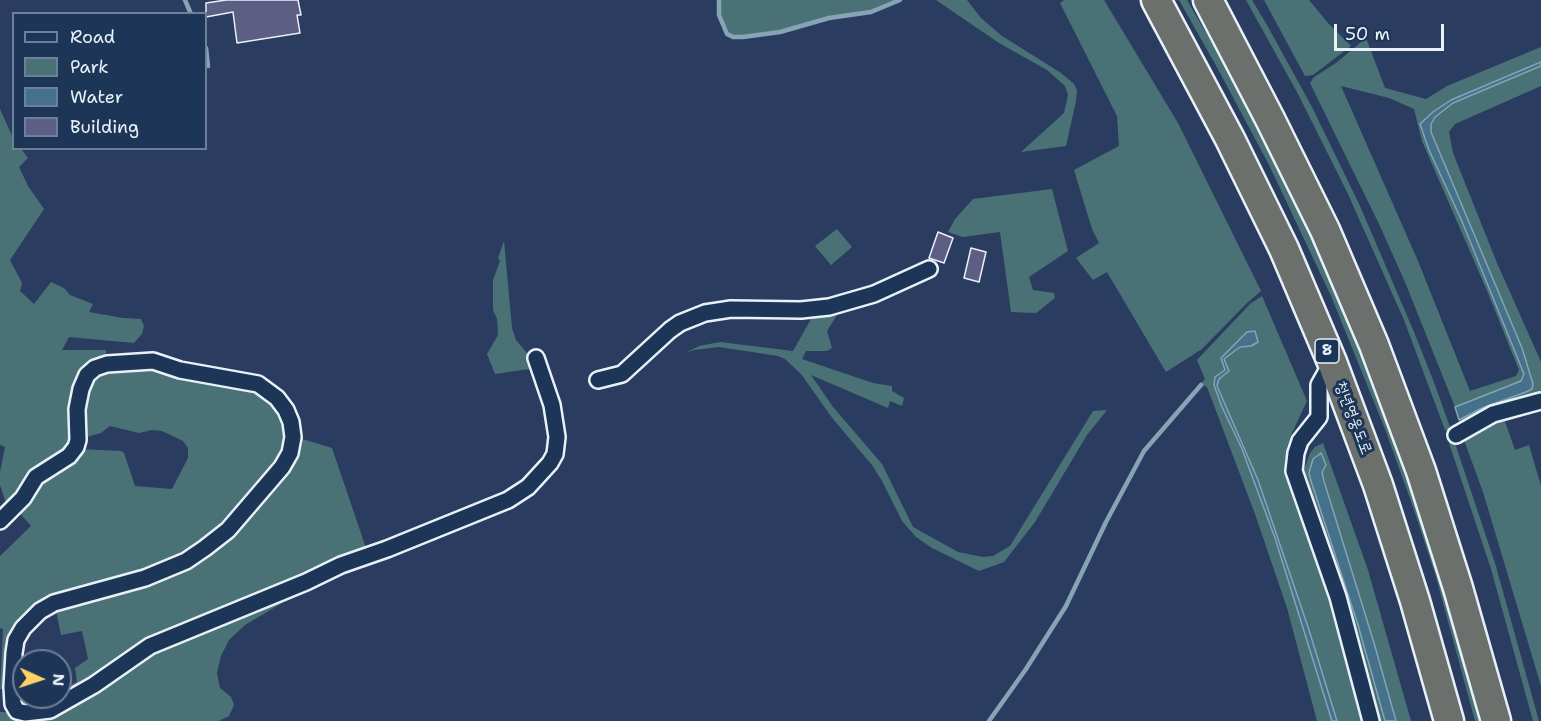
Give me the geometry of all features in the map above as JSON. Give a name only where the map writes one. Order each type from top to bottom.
[{"type":"highway","name":"청년영웅도로","points":[[1156,0],[1230,139],[1284,249],[1332,362],[1378,485],[1449,721]]},
{"type":"highway","points":[[1208,0],[1325,230],[1374,345],[1421,471],[1458,588],[1496,721]]},
{"type":"street","points":[[598,380],[622,374],[670,330],[680,323],[705,313],[731,309],[801,310],[829,307],[874,294],[929,269]]},
{"type":"street","points":[[0,707],[25,713],[50,710],[94,685],[150,646],[306,582],[341,565],[508,500],[528,488],[550,463],[555,454],[557,437],[552,405],[536,358]]},
{"type":"street","points":[[0,521],[23,498],[36,477],[69,456],[76,447],[78,440],[77,409],[81,389],[87,375],[95,368],[107,364],[153,362],[180,370],[258,384],[277,398],[291,422],[293,437],[290,453],[282,467],[228,530],[205,548],[168,570],[54,603],[32,618],[16,640],[12,687],[13,704],[17,711]]},
{"type":"street","points":[[1332,362],[1319,385],[1319,417],[1300,441],[1294,471],[1338,597],[1371,721]]},
{"type":"street","points":[[1456,435],[1493,414],[1541,401]]},
{"type":"green space","points":[[720,0],[897,0],[871,11],[829,17],[780,30],[734,36],[728,33],[721,15]]},
{"type":"green space","points":[[936,0],[967,0],[981,18],[1002,36],[1061,73],[1074,84],[1077,90],[1076,101],[1066,146],[1021,152],[1064,113],[1068,95],[1065,86],[1047,70],[999,43]]},
{"type":"green space","points":[[1064,0],[1104,0],[1178,123],[1261,291],[1202,349],[1166,372],[1107,272],[1093,280],[1076,258],[1099,243],[1092,229],[1074,170],[1119,146],[1117,116],[1060,3]]},
{"type":"green space","points":[[1179,0],[1187,0],[1276,161],[1321,253],[1362,349],[1420,505],[1483,721],[1475,721],[1436,577],[1413,507],[1385,429],[1331,296],[1269,165]]},
{"type":"green space","points":[[1246,0],[1252,0],[1267,25],[1312,107],[1360,206],[1435,385],[1451,430],[1449,431],[1445,430],[1404,320],[1348,194],[1298,94]]},
{"type":"green space","points":[[1264,0],[1309,0],[1351,46],[1313,75],[1305,76]]},
{"type":"green space","points":[[1366,38],[1385,88],[1426,99],[1447,86],[1541,47],[1541,62],[1451,100],[1421,130],[1461,219],[1524,374],[1521,381],[1455,407],[1405,282],[1310,83],[1314,77],[1336,63]],"holes":[[[1341,86],[1389,98],[1414,109],[1422,141],[1519,370],[1516,376],[1470,391],[1418,261]]]},
{"type":"green space","points":[[1541,66],[1541,86],[1455,124],[1449,132],[1453,153],[1497,263],[1541,362],[1541,394],[1461,426],[1459,420],[1533,384],[1521,348],[1431,132],[1431,124],[1435,117],[1453,103]]},
{"type":"green space","points":[[0,109],[12,136],[12,150],[22,150],[28,158],[19,167],[28,186],[44,209],[10,260],[22,283],[20,291],[34,304],[51,282],[64,288],[70,295],[93,304],[89,312],[141,319],[144,326],[142,334],[134,343],[69,337],[62,350],[106,350],[106,361],[93,365],[75,440],[8,509],[0,485],[5,447],[0,445]]},
{"type":"green space","points":[[1052,189],[1068,251],[1029,277],[1033,290],[1054,293],[1055,298],[1036,313],[1011,312],[1000,232],[963,237],[948,232],[955,219],[973,199]]},
{"type":"green space","points":[[837,229],[852,247],[831,265],[815,246]]},
{"type":"green space","points":[[504,241],[512,328],[516,340],[532,359],[536,368],[495,374],[487,354],[498,335],[497,319],[493,310],[493,280]]},
{"type":"green space","points":[[1262,296],[1307,401],[1287,447],[1286,470],[1329,600],[1362,721],[1337,721],[1258,480],[1217,386],[1219,379],[1229,371],[1224,359],[1240,347],[1251,346],[1247,332],[1221,358],[1225,370],[1215,377],[1214,385],[1242,449],[1275,538],[1332,721],[1317,721],[1287,608],[1255,514],[1207,387],[1200,384],[1205,379],[1197,360],[1250,304]]},
{"type":"green space","points":[[839,307],[827,331],[832,348],[827,351],[806,351],[802,359],[873,383],[892,386],[892,391],[904,398],[902,406],[890,401],[888,408],[811,375],[833,407],[882,464],[913,527],[958,552],[983,557],[993,556],[1010,546],[1093,411],[1107,410],[1087,435],[1035,522],[1004,562],[979,571],[932,548],[916,537],[902,521],[872,465],[833,419],[801,374],[785,359],[719,347],[685,353],[699,346],[720,342],[793,351],[810,321],[812,312]]},
{"type":"green space","points":[[137,364],[238,382],[276,399],[292,437],[264,487],[185,560],[75,594],[22,627],[18,649],[12,649],[10,690],[0,689],[3,629],[0,628],[0,556],[31,526],[17,510],[30,492],[78,449],[121,451],[124,453],[135,486],[172,489],[188,458],[188,448],[183,441],[162,431],[152,430],[139,433],[110,426],[101,433],[80,439],[88,376]]},
{"type":"green space","points":[[1502,413],[1515,450],[1529,445],[1541,486],[1541,686],[1483,492],[1465,443],[1465,437]]},
{"type":"green space","points":[[296,437],[332,448],[367,551],[339,562],[72,692],[72,684],[77,682],[75,668],[88,659],[82,631],[61,635],[55,606],[207,550]]},
{"type":"green space","points":[[1453,437],[1495,563],[1539,721],[1533,721],[1491,569],[1448,440]]},
{"type":"green space","points":[[1323,443],[1368,570],[1411,721],[1396,721],[1322,472],[1310,466],[1311,481],[1358,625],[1385,721],[1377,721],[1305,479],[1304,470],[1310,453]]},
{"type":"green space","points":[[366,562],[282,603],[245,625],[229,640],[221,656],[217,673],[220,688],[231,697],[234,705],[229,716],[219,721],[0,721],[0,712],[39,714],[47,709],[72,709],[72,695],[151,648]]},
{"type":"water","points":[[1541,62],[1541,66],[1453,103],[1435,117],[1431,124],[1431,132],[1522,348],[1533,384],[1532,389],[1526,392],[1482,408],[1459,420],[1455,407],[1521,381],[1524,374],[1420,124],[1451,100]]},
{"type":"water","points":[[1255,331],[1258,342],[1251,346],[1240,347],[1224,359],[1229,371],[1219,379],[1217,386],[1258,480],[1337,721],[1332,721],[1275,538],[1242,449],[1214,385],[1215,377],[1225,370],[1221,358],[1247,332]]},
{"type":"water","points":[[1321,453],[1326,465],[1322,472],[1324,481],[1396,721],[1385,721],[1358,625],[1311,481],[1309,473],[1313,459]]},
{"type":"building","points":[[226,0],[298,0],[301,15],[297,15],[300,33],[237,43],[233,12],[207,17],[206,3]]},
{"type":"building","points":[[938,232],[953,238],[944,263],[929,258]]},
{"type":"building","points":[[971,248],[986,252],[979,282],[964,278]]},
{"type":"waterway","points":[[185,0],[190,12]]},
{"type":"waterway","points":[[719,0],[719,15],[727,34],[733,37],[780,32],[829,18],[871,12],[900,0]]},
{"type":"waterway","points":[[207,57],[208,66]]},
{"type":"waterway","points":[[989,721],[1026,669],[1066,606],[1106,522],[1144,451],[1201,385]]}]
